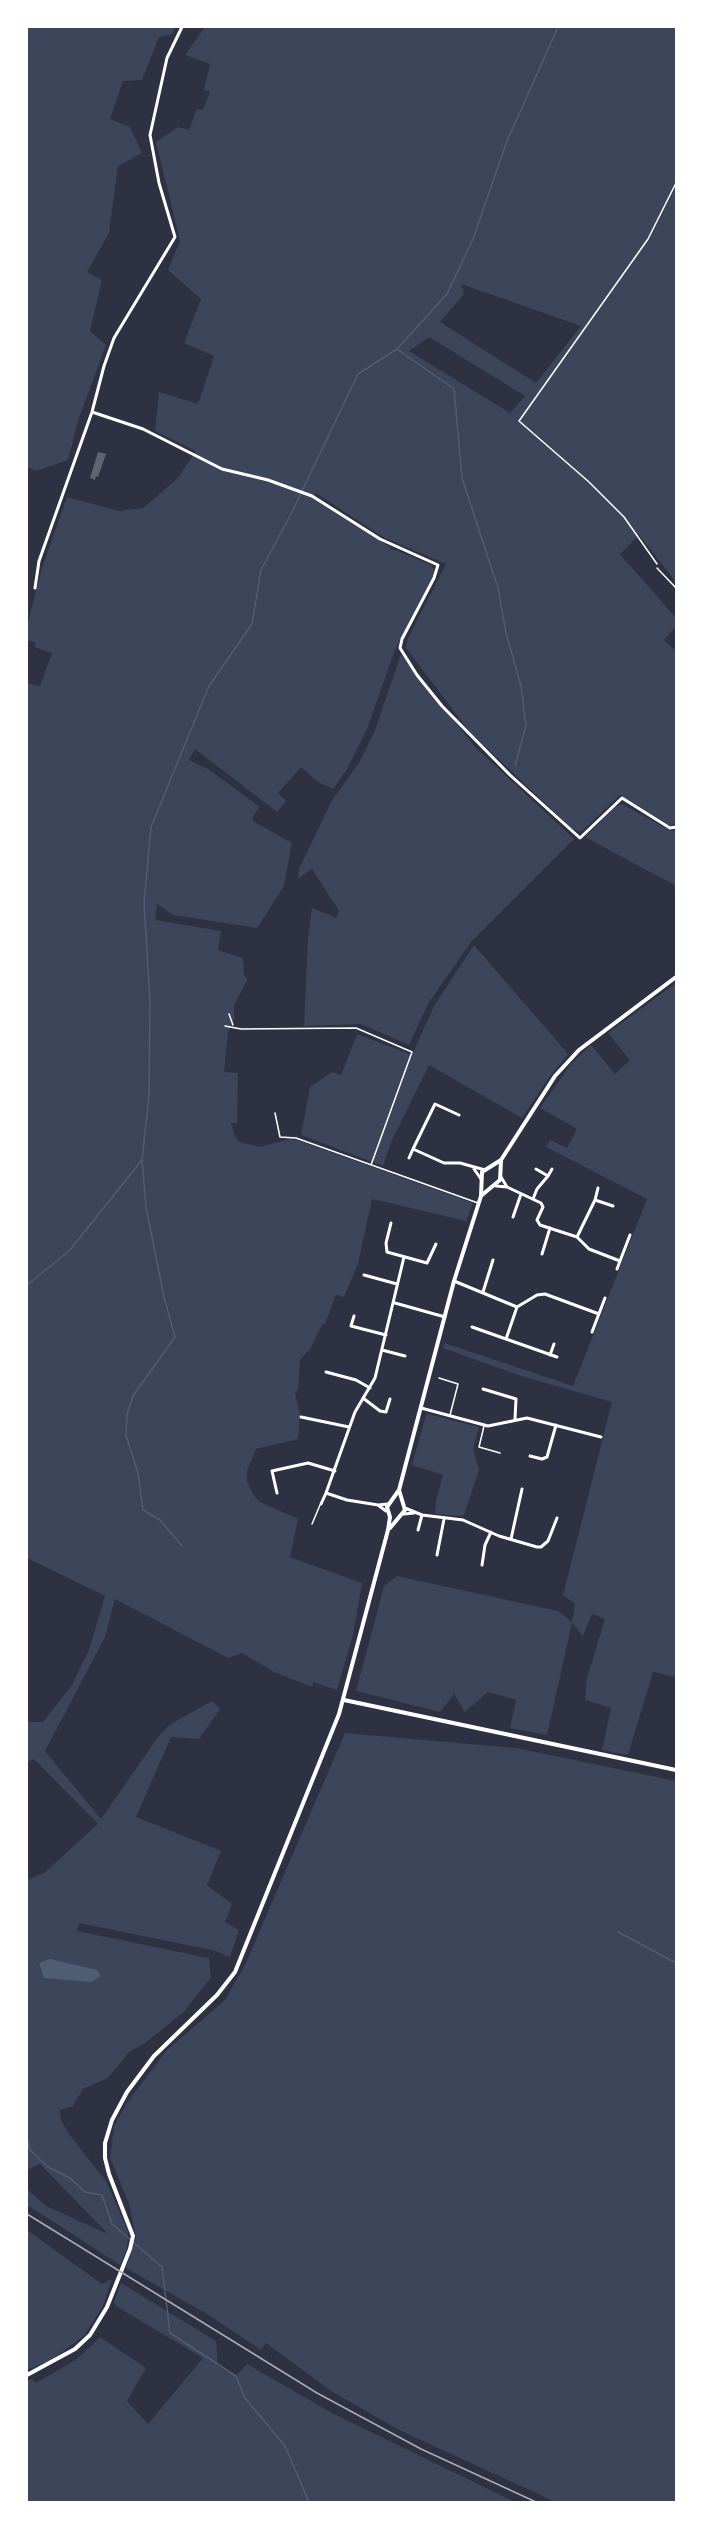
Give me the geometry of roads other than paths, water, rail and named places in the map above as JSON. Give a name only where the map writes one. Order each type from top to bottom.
[{"type":"street","points":[[35,588],[39,561],[92,412],[114,338],[174,237],[159,183],[150,135],[167,58],[182,27]]},
{"type":"street","points":[[92,412],[143,429],[222,469],[302,492],[380,539],[438,565],[434,578],[402,639],[400,648],[417,675],[442,706],[510,775],[580,838],[622,798],[670,828],[676,826]]},
{"type":"street","points":[[413,1149],[444,1163],[460,1163],[485,1170],[501,1161],[565,1064],[603,1030],[676,977]]},
{"type":"street","points":[[409,1158],[437,1099]]},
{"type":"street","points":[[435,1104],[459,1115]]},
{"type":"street","points":[[496,1186],[501,1161]]},
{"type":"street","points":[[472,1167],[490,1187]]},
{"type":"street","points":[[491,1167],[500,1175],[507,1187]]},
{"type":"street","points":[[536,1168],[548,1176]]},
{"type":"street","points":[[532,1199],[552,1169]]},
{"type":"street","points":[[326,1493],[342,1499],[378,1505],[388,1504],[394,1500],[399,1490],[454,1281],[481,1196],[485,1170]]},
{"type":"street","points":[[481,1196],[490,1187],[507,1187],[543,1205],[538,1223],[577,1237],[588,1249],[620,1261]]},
{"type":"street","points":[[577,1237],[595,1200],[598,1188]]},
{"type":"street","points":[[513,1217],[521,1194]]},
{"type":"street","points":[[595,1200],[613,1206]]},
{"type":"street","points":[[391,1223],[385,1250],[427,1263]]},
{"type":"street","points":[[542,1254],[550,1228]]},
{"type":"street","points":[[617,1269],[630,1235]]},
{"type":"street","points":[[428,1270],[427,1263],[435,1244]]},
{"type":"street","points":[[321,1504],[354,1412],[370,1388],[395,1303],[404,1257]]},
{"type":"street","points":[[483,1292],[493,1260]]},
{"type":"street","points":[[364,1275],[397,1284]]},
{"type":"street","points":[[454,1281],[517,1307]]},
{"type":"street","points":[[506,1339],[517,1307],[537,1294],[545,1293],[599,1314]]},
{"type":"street","points":[[592,1332],[605,1298]]},
{"type":"street","points":[[395,1303],[445,1317]]},
{"type":"street","points":[[354,1316],[351,1326],[386,1335]]},
{"type":"street","points":[[472,1327],[558,1357]]},
{"type":"street","points":[[550,1355],[554,1344]]},
{"type":"street","points":[[382,1350],[405,1356]]},
{"type":"street","points":[[326,1372],[356,1380],[370,1388]]},
{"type":"street","points":[[483,1389],[516,1399],[515,1419]]},
{"type":"street","points":[[363,1398],[380,1411],[386,1412],[390,1399]]},
{"type":"street","points":[[421,1408],[484,1425],[527,1418],[601,1437]]},
{"type":"street","points":[[301,1417],[350,1427]]},
{"type":"street","points":[[530,1455],[542,1459],[547,1457],[556,1425]]},
{"type":"street","points":[[277,1493],[272,1471],[308,1463],[334,1472]]},
{"type":"street","points":[[511,1539],[522,1489]]},
{"type":"street","points":[[399,1490],[401,1502],[405,1508],[414,1513],[463,1520],[490,1532],[542,1547],[550,1538],[557,1518]]},
{"type":"street","points":[[394,1500],[401,1502]]},
{"type":"street","points":[[386,1511],[388,1504]]},
{"type":"street","points":[[378,1505],[390,1517],[396,1519]]},
{"type":"street","points":[[404,1514],[405,1508]]},
{"type":"street","points":[[388,1530],[396,1519],[404,1514],[414,1513]]},
{"type":"street","points":[[418,1530],[422,1515]]},
{"type":"street","points":[[27,2375],[75,2349],[90,2335],[107,2307],[128,2255],[133,2236],[105,2158],[105,2143],[112,2120],[127,2092],[154,2056],[217,1995],[235,1972],[344,1700],[390,1517]]},
{"type":"street","points":[[437,1555],[444,1518]]},
{"type":"street","points":[[482,1565],[490,1532]]},
{"type":"street","points":[[344,1700],[676,1770]]},
{"type":"lane","points":[[657,568],[676,588]]},
{"type":"lane","points":[[229,1014],[233,1026]]},
{"type":"lane","points":[[225,1026],[241,1029],[356,1028],[412,1052],[371,1165]]},
{"type":"lane","points":[[275,1113],[280,1137],[296,1138],[478,1203]]},
{"type":"lane","points":[[439,1378],[458,1384],[450,1416]]},
{"type":"lane","points":[[484,1425],[479,1447],[500,1453]]},
{"type":"lane","points":[[312,1524],[321,1504]]},
{"type":"waterway","points":[[149,1095],[150,1000],[144,903],[151,827],[209,686],[252,624],[261,570],[291,514],[358,374],[397,349],[447,294],[473,239],[507,141],[558,27]]},
{"type":"waterway","points":[[397,349],[454,389],[462,478],[498,588],[506,633],[521,686],[526,726],[515,766]]},
{"type":"waterway","points":[[27,1285],[69,1251],[142,1160],[149,1096]]},
{"type":"waterway","points":[[142,1160],[146,1207],[164,1297],[175,1337],[133,1396],[127,1415],[126,1435],[138,1473],[143,1510],[160,1520],[182,1546]]},
{"type":"waterway","points":[[618,1932],[676,1963]]},
{"type":"waterway","points":[[27,2138],[30,2150],[48,2167],[70,2178],[85,2192],[102,2195],[112,2224],[162,2267],[170,2333],[236,2376],[245,2398],[285,2446],[309,2502]]},
{"type":"railway","points":[[27,2214],[317,2393],[421,2449],[536,2502]]}]
